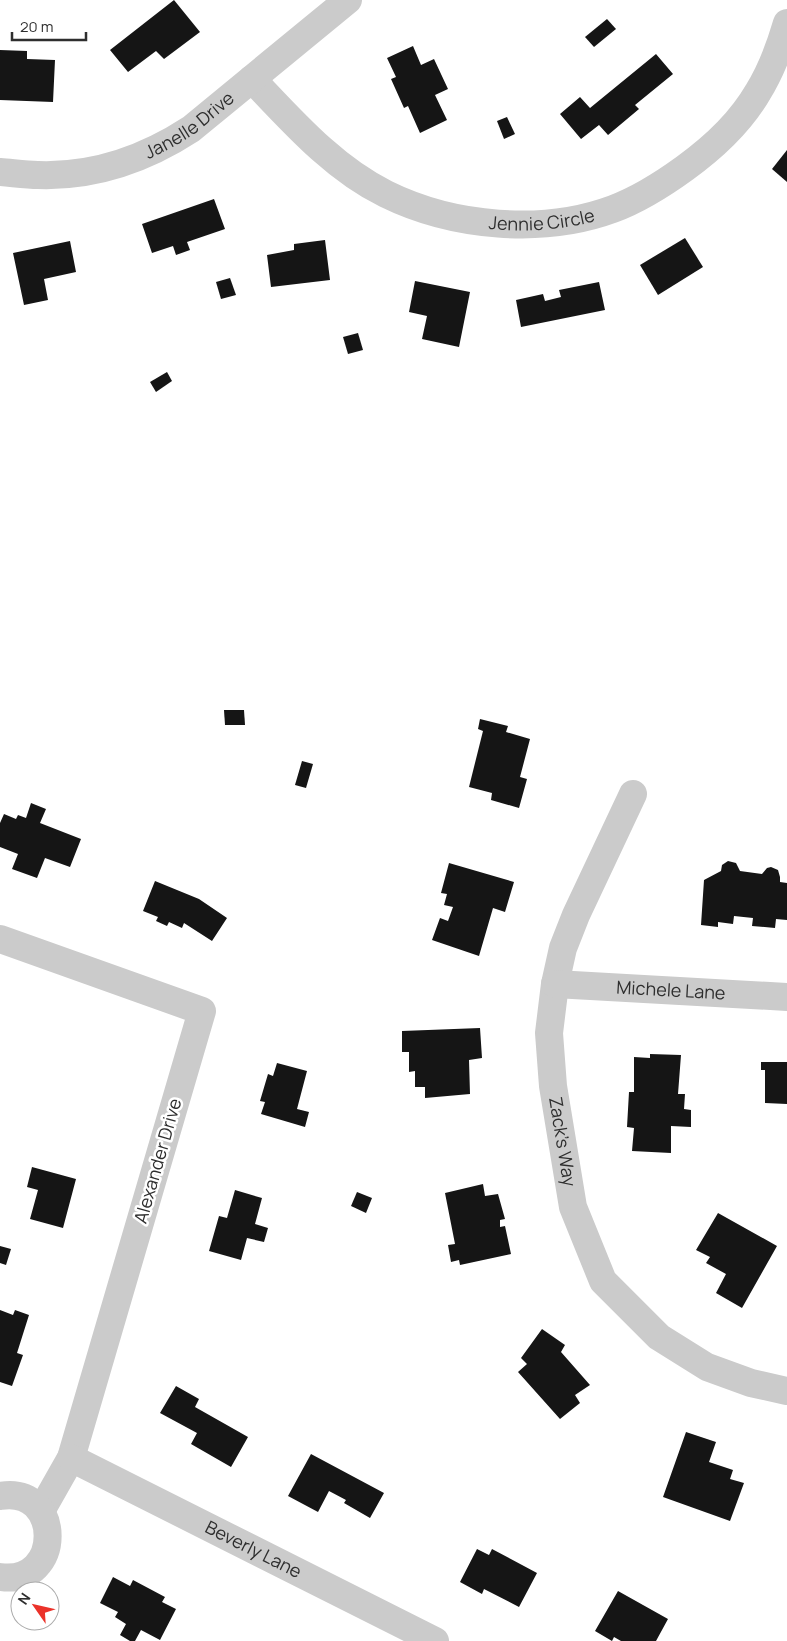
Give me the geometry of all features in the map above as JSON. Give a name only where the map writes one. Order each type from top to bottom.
[{"type":"street","name":"Janelle Drive","points":[[0,172],[58,175],[100,170],[140,157],[191,129],[348,0]]},
{"type":"street","name":"Jennie Circle","points":[[252,79],[329,156],[384,193],[408,204],[460,219],[512,224],[556,221],[589,216],[637,199],[660,186],[703,155],[742,116],[758,93],[781,43],[787,23]]},
{"type":"street","name":"Zack's Way","points":[[633,794],[576,914],[563,948],[555,984],[549,1034],[553,1086],[573,1207],[604,1281],[659,1337],[706,1367],[751,1382],[787,1391]]},
{"type":"street","name":"Alexander Drive","points":[[0,939],[202,1011],[71,1458],[41,1511]]},
{"type":"street","name":"Michele Lane","points":[[555,984],[787,996]]},
{"type":"street","name":"Beverly Lane","points":[[71,1458],[435,1641]]},
{"type":"street","points":[[0,1496],[13,1495],[32,1502],[41,1511],[48,1527],[49,1541],[45,1555],[36,1567],[16,1577],[0,1577]]},
{"type":"building","points":[[174,0],[200,32],[164,59],[156,51],[128,72],[110,50]]},
{"type":"building","points":[[607,19],[616,29],[594,47],[585,37]]},
{"type":"building","points":[[413,46],[421,65],[434,59],[448,89],[435,95],[447,120],[420,133],[408,106],[404,108],[391,79],[396,77],[387,58]]},
{"type":"building","points":[[0,50],[27,51],[27,59],[55,60],[53,102],[0,100]]},
{"type":"building","points":[[656,54],[673,74],[635,105],[639,109],[608,135],[599,125],[581,139],[560,114],[580,97],[590,108]]},
{"type":"building","points":[[507,117],[515,134],[504,139],[497,121]]},
{"type":"building","points":[[787,150],[787,182],[772,169]]},
{"type":"building","points":[[214,199],[225,229],[187,242],[190,250],[176,255],[173,246],[152,253],[142,224]]},
{"type":"building","points":[[685,238],[703,267],[658,295],[640,265]]},
{"type":"building","points":[[325,240],[330,280],[271,287],[267,255],[294,250],[294,244]]},
{"type":"building","points":[[70,241],[76,272],[44,279],[48,300],[24,305],[13,253]]},
{"type":"building","points":[[230,278],[236,295],[221,299],[216,282]]},
{"type":"building","points":[[415,281],[470,292],[459,347],[422,339],[427,316],[409,312]]},
{"type":"building","points":[[599,282],[605,310],[521,327],[516,300],[543,294],[545,301],[561,297],[559,290]]},
{"type":"building","points":[[358,333],[363,350],[348,354],[343,337]]},
{"type":"building","points":[[167,372],[172,381],[156,392],[150,382]]},
{"type":"building","points":[[224,710],[244,710],[245,725],[225,725]]},
{"type":"building","points":[[480,719],[508,726],[506,732],[530,739],[520,777],[527,779],[519,808],[491,800],[492,793],[469,787],[483,731],[478,729]]},
{"type":"building","points":[[302,761],[313,764],[306,788],[295,785]]},
{"type":"building","points":[[31,803],[46,809],[40,823],[81,839],[70,867],[45,858],[37,878],[12,869],[18,854],[0,847],[0,823],[4,814],[16,819],[18,815],[26,818]]},
{"type":"building","points":[[728,861],[736,863],[740,871],[762,874],[767,868],[771,867],[778,870],[780,882],[787,883],[787,920],[776,919],[775,928],[752,926],[753,918],[734,916],[733,924],[718,922],[718,927],[701,925],[704,880],[721,871],[722,865]]},
{"type":"building","points":[[449,863],[514,882],[505,912],[493,908],[479,956],[432,940],[440,918],[448,921],[453,907],[444,905],[447,894],[441,893]]},
{"type":"building","points":[[155,881],[199,899],[227,918],[212,941],[184,923],[182,928],[169,922],[167,926],[156,921],[158,917],[143,911]]},
{"type":"building","points":[[480,1028],[482,1058],[469,1060],[470,1094],[425,1098],[425,1087],[415,1087],[415,1071],[409,1072],[409,1052],[402,1052],[402,1031]]},
{"type":"building","points":[[650,1054],[681,1055],[678,1094],[685,1094],[684,1109],[691,1110],[691,1127],[671,1126],[671,1153],[632,1151],[634,1128],[627,1127],[629,1092],[634,1092],[634,1057],[650,1058]]},
{"type":"building","points":[[761,1062],[787,1062],[787,1104],[765,1103],[765,1070],[761,1070]]},
{"type":"building","points":[[277,1063],[307,1071],[297,1109],[309,1112],[305,1127],[261,1114],[265,1102],[260,1101],[268,1074],[273,1076]]},
{"type":"building","points":[[32,1167],[76,1179],[63,1228],[30,1219],[38,1190],[27,1187]]},
{"type":"building","points":[[483,1184],[485,1196],[498,1194],[505,1219],[500,1220],[500,1227],[505,1226],[511,1254],[460,1265],[459,1260],[451,1262],[448,1245],[455,1244],[445,1193]]},
{"type":"building","points":[[235,1190],[262,1198],[255,1224],[268,1228],[264,1242],[247,1238],[241,1260],[209,1251],[219,1216],[227,1218]]},
{"type":"building","points":[[357,1192],[372,1198],[366,1213],[351,1206]]},
{"type":"building","points":[[718,1213],[777,1246],[742,1308],[716,1293],[726,1274],[706,1263],[710,1257],[696,1250]]},
{"type":"building","points":[[0,1246],[11,1249],[6,1265],[0,1263]]},
{"type":"building","points":[[0,1310],[13,1315],[15,1310],[29,1315],[17,1353],[23,1355],[12,1386],[0,1382]]},
{"type":"building","points":[[542,1329],[565,1345],[561,1352],[590,1385],[575,1395],[580,1403],[560,1419],[518,1372],[527,1364],[521,1358]]},
{"type":"building","points":[[176,1386],[199,1399],[195,1407],[248,1437],[231,1467],[191,1444],[197,1433],[160,1413]]},
{"type":"building","points":[[686,1432],[716,1442],[709,1462],[733,1470],[730,1479],[744,1483],[730,1521],[663,1497]]},
{"type":"building","points":[[311,1454],[384,1493],[370,1518],[344,1503],[346,1500],[329,1491],[318,1512],[288,1496]]},
{"type":"building","points":[[477,1549],[489,1555],[492,1549],[537,1573],[519,1607],[484,1589],[482,1594],[460,1582]]},
{"type":"building","points":[[113,1577],[130,1586],[133,1580],[165,1597],[162,1602],[176,1609],[160,1640],[141,1630],[135,1641],[130,1641],[120,1635],[126,1624],[115,1617],[118,1612],[100,1603]]},
{"type":"building","points":[[618,1591],[668,1619],[656,1641],[621,1641],[614,1637],[612,1641],[595,1631]]}]
